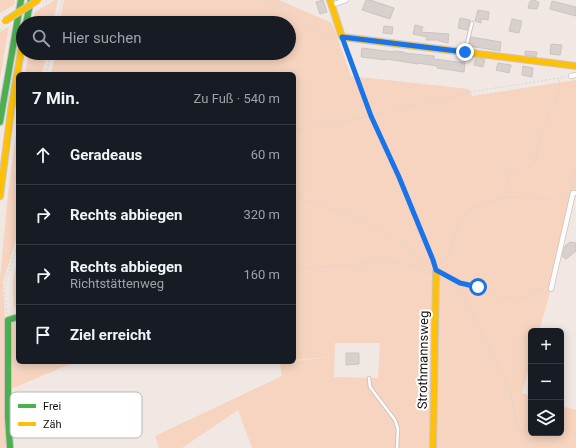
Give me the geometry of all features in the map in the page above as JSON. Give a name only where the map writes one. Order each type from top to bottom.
[{"type":"main road","points":[[18,16],[21,0]]},
{"type":"main road","points":[[28,16],[31,0]]},
{"type":"main road","points":[[3,24],[38,0]]},
{"type":"main road","points":[[331,2],[342,37],[576,66]]},
{"type":"main road","points":[[0,122],[16,29]]},
{"type":"main road","points":[[18,72],[20,60]]},
{"type":"main road","points":[[0,196],[16,81]]},
{"type":"main road","name":"Strothmannsweg","points":[[433,448],[438,272]]},
{"type":"main road","points":[[10,448],[8,417],[8,320],[16,318]]},
{"type":"street","points":[[331,2],[346,0]]},
{"type":"street","points":[[550,289],[574,193]]},
{"type":"lane","points":[[465,52],[472,23]]},
{"type":"lane","points":[[369,378],[370,387],[395,420],[398,429],[397,448]]},
{"type":"path","points":[[59,16],[62,0]]},
{"type":"path","points":[[264,0],[293,16]]},
{"type":"path","points":[[296,18],[334,39],[342,37],[371,116],[399,177],[438,272],[460,283],[478,287],[494,297],[524,298],[533,290],[550,289]]},
{"type":"path","points":[[0,30],[3,24]]},
{"type":"path","points":[[46,72],[49,60]]},
{"type":"path","points":[[296,130],[371,116],[475,91],[573,75]]},
{"type":"path","points":[[505,199],[509,171],[530,167],[536,164],[539,138],[555,100],[560,84],[559,78]]},
{"type":"path","points":[[296,269],[388,262],[421,266],[430,277],[438,272],[457,228],[465,214],[479,204],[505,199],[534,197],[550,201],[562,199],[574,193],[572,187],[576,167]]},
{"type":"path","points":[[296,197],[311,201],[349,216],[405,245],[460,288],[510,389],[517,427],[537,448]]},
{"type":"path","points":[[8,320],[5,283],[16,248]]},
{"type":"shaded area","points":[[0,0],[15,0],[14,5],[0,13]]},
{"type":"shaded area","points":[[55,0],[58,0],[55,16],[34,16],[35,12]]},
{"type":"shaded area","points":[[64,0],[279,0],[332,23],[351,76],[469,89],[472,96],[576,80],[576,193],[573,193],[551,289],[540,328],[528,328],[528,372],[522,393],[528,395],[528,436],[564,436],[564,407],[576,410],[576,448],[436,448],[438,277],[432,277],[426,282],[432,278],[430,448],[252,448],[238,410],[182,448],[159,448],[155,436],[282,376],[280,364],[296,364],[296,361],[331,357],[296,360],[296,72],[51,72],[54,60],[296,60],[296,16],[61,16]],"holes":[[[335,343],[380,343],[378,378],[334,377]]]},
{"type":"shaded area","points":[[9,26],[0,79],[0,32]]},
{"type":"shaded area","points":[[28,60],[45,60],[42,72],[25,72]]},
{"type":"shaded area","points":[[16,134],[16,240],[3,282],[9,448],[0,448],[0,278],[8,194]]},
{"type":"shaded area","points":[[16,268],[16,308],[14,307],[13,289]]},
{"type":"shaded area","points":[[16,322],[16,364],[70,364],[11,389],[12,323]]},
{"type":"building","points":[[323,0],[327,12],[320,14],[316,2]]},
{"type":"building","points":[[366,0],[394,8],[390,19],[362,10]]},
{"type":"building","points":[[532,0],[539,2],[537,9],[528,8],[530,1]]},
{"type":"building","points":[[552,1],[576,7],[576,16],[550,9]]},
{"type":"building","points":[[478,10],[489,12],[488,20],[481,19],[481,23],[475,21]]},
{"type":"building","points":[[460,18],[470,20],[467,30],[458,28]]},
{"type":"building","points":[[512,19],[522,21],[519,33],[509,31]]},
{"type":"building","points":[[415,25],[423,27],[421,32],[449,34],[448,43],[439,40],[426,40],[427,37],[413,34]]},
{"type":"building","points":[[384,26],[393,27],[392,34],[383,33]]},
{"type":"building","points":[[471,37],[501,42],[500,51],[469,46]]},
{"type":"building","points":[[551,44],[562,45],[560,55],[550,54]]},
{"type":"building","points":[[362,48],[434,56],[434,59],[465,63],[464,72],[437,68],[437,66],[418,63],[361,57]]},
{"type":"building","points":[[525,51],[537,52],[536,57],[525,55]]},
{"type":"building","points":[[476,58],[485,59],[483,67],[474,65]]},
{"type":"building","points":[[498,63],[511,65],[509,73],[496,70]]},
{"type":"building","points":[[523,66],[533,68],[532,77],[522,75]]},
{"type":"building","points":[[570,242],[576,243],[576,251],[566,259],[562,256],[565,246]]},
{"type":"building","points":[[346,353],[359,353],[359,364],[346,365]]},
{"type":"traffic: fast","points":[[18,16],[21,0]]},
{"type":"traffic: fast","points":[[28,16],[31,0]]},
{"type":"traffic: fast","points":[[0,122],[16,29]]},
{"type":"traffic: fast","points":[[10,448],[8,417],[8,320],[16,318]]},
{"type":"traffic: slow","points":[[5,21],[38,0]]},
{"type":"traffic: slow","points":[[330,0],[342,37],[576,66]]},
{"type":"traffic: slow","points":[[18,72],[20,60]]},
{"type":"traffic: slow","points":[[0,196],[16,81]]},
{"type":"traffic: slow","points":[[433,448],[436,272]]},
{"type":"route","points":[[465,52],[342,37],[371,116],[399,177],[436,270],[460,283],[478,287]]}]
